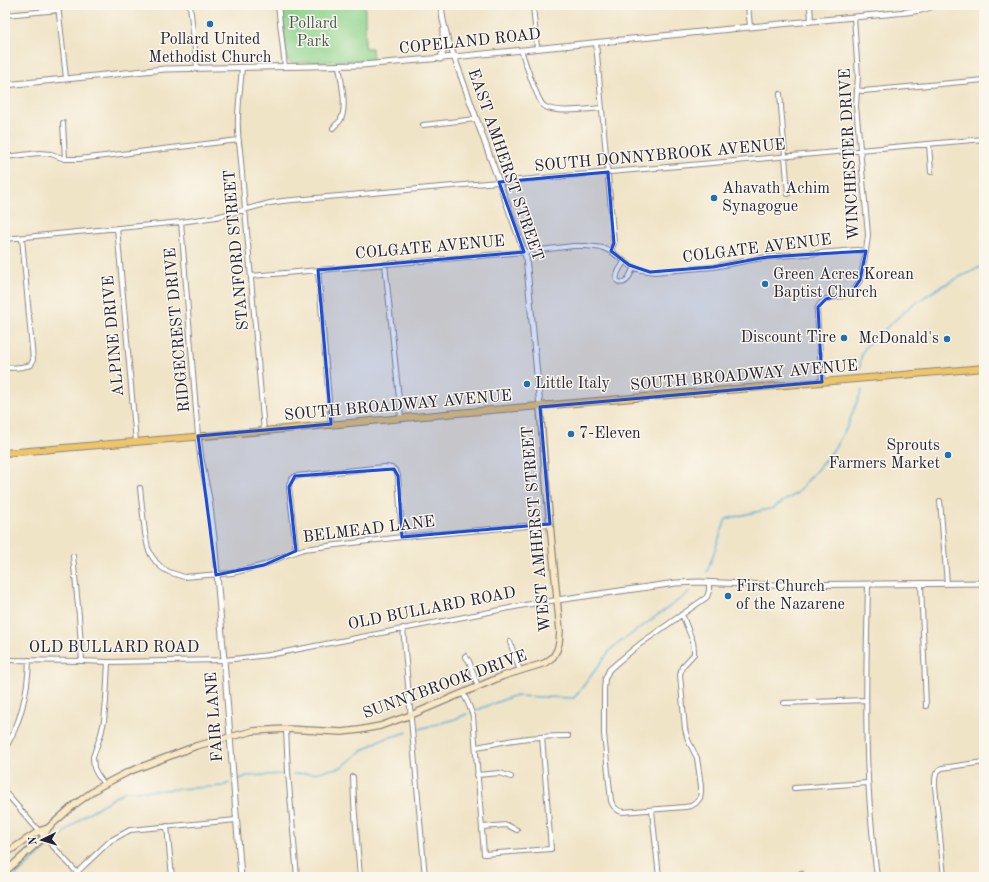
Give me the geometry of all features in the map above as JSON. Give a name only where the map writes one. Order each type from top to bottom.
[{"type":"main road","name":"SOUTH BROADWAY AVENUE","points":[[5,453],[984,368]]},
{"type":"main road","name":"WEST AMHERST STREET","points":[[540,407],[560,636],[560,643],[557,650]]},
{"type":"main road","name":"SUNNYBROOK DRIVE","points":[[5,854],[39,831],[48,828],[74,805],[104,784],[128,772],[196,746],[253,731],[286,729],[342,732],[380,726],[411,715],[503,676],[545,663],[553,657],[557,650]]},
{"type":"main road","name":"SUNNYBROOK DRIVE","points":[[5,872],[44,837],[48,828]]},
{"type":"street","points":[[190,5],[197,68]]},
{"type":"street","points":[[278,5],[285,67]]},
{"type":"street","name":"EAST AMHERST STREET","points":[[441,5],[447,38],[527,262],[540,407]]},
{"type":"street","points":[[533,5],[537,48]]},
{"type":"street","points":[[748,5],[750,27]]},
{"type":"street","points":[[810,5],[811,21]]},
{"type":"street","points":[[912,5],[913,12]]},
{"type":"street","name":"COPELAND ROAD","points":[[5,84],[159,69],[362,66],[913,12],[937,5]]},
{"type":"street","points":[[5,15],[58,7],[66,78]]},
{"type":"street","name":"WINCHESTER DRIVE","points":[[822,382],[816,317],[818,307],[826,299],[847,295],[852,292],[858,284],[866,251],[868,235],[856,106],[858,76],[854,17]]},
{"type":"street","points":[[440,59],[443,52],[442,38],[444,26]]},
{"type":"street","points":[[596,43],[614,243],[611,251]]},
{"type":"street","points":[[521,50],[537,96],[545,107],[551,110],[560,111],[602,108]]},
{"type":"street","points":[[333,128],[340,120],[344,109],[340,66]]},
{"type":"street","name":"STANFORD STREET","points":[[242,68],[238,120],[239,140],[264,431]]},
{"type":"street","points":[[857,90],[863,91],[984,80]]},
{"type":"street","points":[[780,94],[788,194]]},
{"type":"street","points":[[423,125],[476,119]]},
{"type":"street","points":[[62,123],[65,159]]},
{"type":"street","name":"SOUTH DONNYBROOK AVENUE","points":[[5,239],[181,222],[216,217],[282,201],[984,139]]},
{"type":"street","points":[[5,157],[39,153],[51,154],[65,159],[79,159],[239,140]]},
{"type":"street","points":[[929,144],[931,172]]},
{"type":"street","name":"RIDGECREST DRIVE","points":[[181,222],[198,436]]},
{"type":"street","name":"ALPINE DRIVE","points":[[117,228],[136,442]]},
{"type":"street","points":[[5,367],[24,367],[31,365],[33,360],[22,238]]},
{"type":"street","name":"COLGATE AVENUE","points":[[251,276],[580,246],[598,247],[611,251],[624,262],[650,272],[714,267],[767,257],[857,250],[866,251]]},
{"type":"street","points":[[624,262],[617,276],[617,280],[619,282],[627,281],[634,267]]},
{"type":"street","points":[[385,264],[401,418]]},
{"type":"street","points":[[318,270],[331,424]]},
{"type":"street","name":"FAIR LANE","points":[[198,436],[212,526],[241,877]]},
{"type":"street","points":[[296,551],[288,487],[291,479],[296,476],[384,467],[394,468],[398,476],[402,537]]},
{"type":"street","name":"BELMEAD LANE","points":[[140,488],[145,533],[151,556],[162,568],[184,577],[232,573],[264,565],[304,549],[402,537],[550,524]]},
{"type":"street","points":[[940,501],[947,583]]},
{"type":"street","points":[[73,556],[82,661]]},
{"type":"street","name":"OLD BULLARD ROAD","points":[[5,660],[108,662],[224,660],[269,655],[518,606],[676,583],[771,585],[984,582]]},
{"type":"street","points":[[682,614],[694,642],[694,654],[682,667],[680,675],[685,729],[688,740],[697,758],[701,792],[700,798],[691,806],[685,807],[622,812],[617,811],[611,801],[604,734],[605,679],[610,670],[618,662],[640,644],[682,614],[707,597],[709,583]]},
{"type":"street","points":[[921,583],[926,706]]},
{"type":"street","points":[[868,584],[866,700],[867,751],[872,836],[877,877]]},
{"type":"street","points":[[403,628],[425,877]]},
{"type":"street","points":[[510,642],[520,671]]},
{"type":"street","points":[[465,656],[469,660],[478,687]]},
{"type":"street","points":[[5,749],[16,727],[25,696],[29,660]]},
{"type":"street","points":[[104,784],[94,768],[93,757],[104,721],[108,662]]},
{"type":"street","points":[[463,693],[473,716],[484,854],[551,849],[542,737]]},
{"type":"street","points":[[784,703],[866,700]]},
{"type":"street","points":[[286,729],[297,877]]},
{"type":"street","points":[[476,747],[513,740],[568,736]]},
{"type":"street","points":[[944,877],[935,786],[936,772],[942,768],[984,762]]},
{"type":"street","points":[[477,775],[500,773],[511,778]]},
{"type":"street","points":[[353,777],[360,877]]},
{"type":"street","points":[[794,788],[868,783]]},
{"type":"street","points":[[5,792],[81,877]]},
{"type":"street","points":[[652,810],[659,877]]},
{"type":"street","points":[[72,877],[110,841],[130,830],[236,820]]},
{"type":"street","points":[[482,827],[507,825],[517,830]]},
{"type":"street","points":[[167,826],[172,877]]},
{"type":"highlighted area","points":[[608,172],[614,243],[611,251],[629,265],[650,272],[713,267],[767,257],[866,251],[860,280],[852,292],[826,299],[818,307],[822,382],[540,407],[550,524],[402,537],[398,476],[394,469],[295,476],[289,487],[296,551],[264,565],[216,575],[198,436],[331,424],[318,270],[524,252],[499,182]]},
{"type":"green space","name":"Pollard Park","points":[[281,5],[365,5],[365,48],[372,48],[373,60],[291,63],[287,60]]},
{"type":"waterway","points":[[860,368],[861,356],[867,345],[912,305],[940,287],[984,265]]},
{"type":"waterway","points":[[707,572],[726,519],[773,508],[797,493],[832,452],[846,429],[862,390]]},
{"type":"waterway","points":[[477,710],[513,696],[574,698],[612,648],[690,592]]},
{"type":"waterway","points":[[416,730],[467,714]]},
{"type":"waterway","points":[[293,774],[314,773],[342,767],[359,753],[380,740],[408,732]]},
{"type":"waterway","points":[[237,780],[247,776],[284,774]]},
{"type":"waterway","points":[[55,841],[85,815],[125,791],[223,786],[229,783]]},
{"type":"waterway","points":[[14,877],[48,847]]},
{"type":"place","name":"Pollard United Methodist Church","points":[[210,24]]},
{"type":"place","name":"Ahavath Achim Synagogue","points":[[714,198]]},
{"type":"place","name":"Green Acres Korean Baptist Church","points":[[765,284]]},
{"type":"place","name":"Discount Tire","points":[[844,338]]},
{"type":"place","name":"McDonald's","points":[[947,339]]},
{"type":"place","name":"Little Italy","points":[[527,384]]},
{"type":"place","name":"7-Eleven","points":[[571,434]]},
{"type":"place","name":"Sprouts Farmers Market","points":[[948,455]]},
{"type":"place","name":"First Church of the Nazarene","points":[[728,596]]}]
